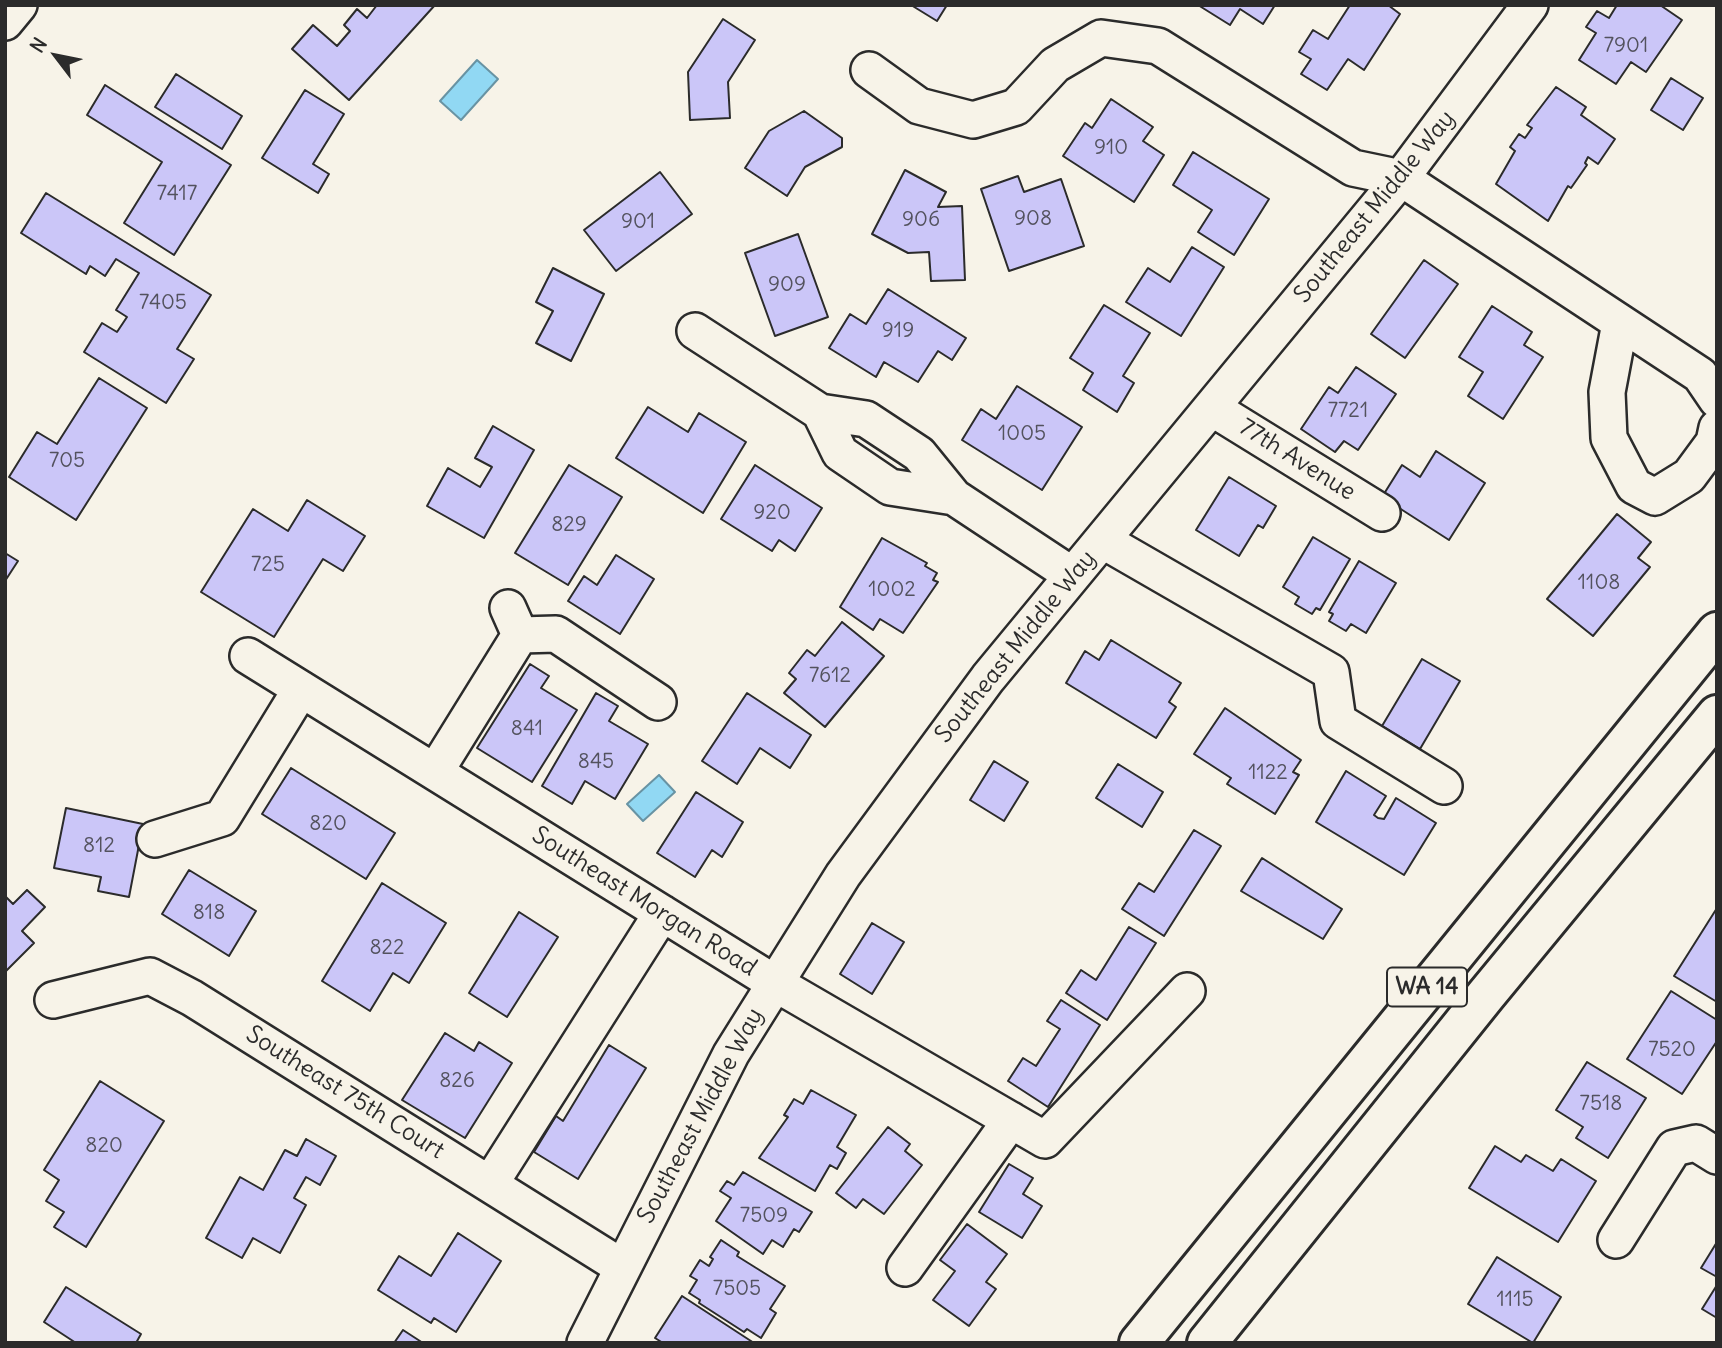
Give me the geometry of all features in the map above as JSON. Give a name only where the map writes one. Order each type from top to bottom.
[{"type":"highway","name":"WA 14","points":[[1139,1343],[1717,632]]},
{"type":"highway","name":"WA 14","points":[[1207,1343],[1486,995],[1717,715]]},
{"type":"street","points":[[5,22],[19,5]]},
{"type":"street","name":"Southeast Middle Way","points":[[597,1338],[622,1267],[712,1090],[773,982],[842,875],[902,792],[1072,575],[1401,178],[1530,5]]},
{"type":"street","points":[[869,71],[919,106],[973,120],[1016,107],[1055,65],[1101,38],[1158,46],[1353,168],[1401,178],[1700,375],[1717,400]]},
{"type":"street","points":[[1620,323],[1607,392],[1609,438],[1634,486],[1655,497],[1689,476],[1714,442],[1717,428]]},
{"type":"street","points":[[695,331],[820,412],[866,419],[919,454],[954,497],[1072,575]]},
{"type":"street","name":"77th Avenue","points":[[1212,408],[1382,513]]},
{"type":"street","points":[[1102,540],[1331,672],[1338,721],[1444,786]]},
{"type":"street","points":[[435,772],[514,622],[556,634],[658,702]]},
{"type":"street","name":"Southeast Morgan Road","points":[[248,656],[773,982],[1045,1140],[1187,991]]},
{"type":"street","points":[[155,839],[222,818],[301,689]]},
{"type":"street","points":[[490,1184],[662,913]]},
{"type":"street","name":"Southeast 75th Court","points":[[53,1000],[150,976],[192,998],[622,1267]]},
{"type":"street","points":[[905,1268],[1011,1120]]},
{"type":"street","points":[[1616,1240],[1674,1148],[1696,1143],[1717,1156]]},
{"type":"water","points":[[477,60],[498,79],[461,120],[440,101]]},
{"type":"water","points":[[659,775],[675,792],[643,821],[627,804]]},
{"type":"building","points":[[377,5],[435,5],[349,100],[292,49],[313,25],[337,46],[350,31],[344,25],[357,9],[367,18]]},
{"type":"building","points":[[911,5],[947,5],[937,21]]},
{"type":"building","points":[[1198,5],[1275,5],[1263,24],[1240,9],[1230,25]]},
{"type":"building","points":[[1350,5],[1388,5],[1400,14],[1364,70],[1348,59],[1327,90],[1301,74],[1311,59],[1299,52],[1313,30],[1328,39]]},
{"type":"building","points":[[1617,5],[1660,5],[1682,20],[1646,72],[1631,62],[1616,84],[1579,60],[1596,33],[1586,27],[1597,11],[1609,18]]},
{"type":"building","points":[[723,19],[755,40],[728,82],[730,118],[690,120],[688,72]]},
{"type":"building","points":[[176,74],[242,116],[222,149],[155,107]]},
{"type":"building","points":[[1671,78],[1703,98],[1683,130],[1651,110]]},
{"type":"building","points":[[105,85],[231,165],[174,255],[124,223],[162,162],[87,115]]},
{"type":"building","points":[[1556,87],[1586,107],[1581,115],[1615,139],[1598,164],[1588,157],[1585,163],[1587,165],[1571,188],[1568,186],[1548,221],[1496,184],[1515,151],[1510,147],[1519,134],[1525,138],[1532,128],[1527,125]]},
{"type":"building","points":[[305,90],[344,114],[313,164],[329,174],[318,193],[262,158]]},
{"type":"building","points":[[1111,99],[1153,127],[1143,141],[1164,155],[1134,202],[1063,156],[1085,123],[1092,128]]},
{"type":"building","points":[[804,111],[842,138],[842,147],[805,167],[787,196],[745,168],[769,131]]},
{"type":"building","points":[[1193,152],[1269,199],[1234,255],[1198,232],[1212,210],[1173,185]]},
{"type":"building","points":[[905,170],[946,192],[938,207],[962,206],[965,280],[931,281],[929,252],[908,253],[872,234]]},
{"type":"building","points":[[660,172],[692,214],[616,271],[584,230]]},
{"type":"building","points":[[1018,176],[1024,192],[1061,179],[1084,246],[1009,271],[981,189]]},
{"type":"building","points":[[46,193],[211,295],[177,349],[194,359],[166,403],[84,352],[102,323],[117,332],[127,317],[116,310],[139,273],[116,259],[105,276],[90,266],[86,274],[21,233]]},
{"type":"building","points":[[798,234],[828,317],[775,336],[745,253]]},
{"type":"building","points":[[1192,247],[1224,267],[1181,336],[1126,302],[1148,268],[1170,282]]},
{"type":"building","points":[[1424,260],[1458,284],[1405,358],[1371,334]]},
{"type":"building","points":[[553,268],[604,294],[571,361],[536,343],[553,311],[536,302]]},
{"type":"building","points":[[888,289],[966,338],[952,360],[938,351],[918,382],[884,362],[876,377],[829,348],[850,314],[866,324]]},
{"type":"building","points":[[1104,305],[1150,333],[1123,376],[1134,383],[1117,412],[1083,390],[1093,373],[1070,358]]},
{"type":"building","points":[[1492,306],[1532,332],[1524,345],[1543,357],[1503,419],[1468,396],[1483,372],[1459,357]]},
{"type":"building","points":[[1356,367],[1396,394],[1358,450],[1344,441],[1335,452],[1301,429],[1329,387],[1338,393]]},
{"type":"building","points":[[99,378],[147,408],[76,520],[9,477],[37,432],[57,444]]},
{"type":"building","points":[[1017,386],[1082,427],[1042,490],[962,440],[981,409],[996,419]]},
{"type":"building","points":[[648,407],[688,432],[699,413],[746,442],[703,513],[616,458]]},
{"type":"building","points":[[493,426],[534,450],[484,538],[427,506],[448,468],[480,487],[492,467],[475,458]]},
{"type":"building","points":[[1436,451],[1485,483],[1449,540],[1382,497],[1402,465],[1420,477]]},
{"type":"building","points":[[569,465],[622,497],[568,585],[515,553]]},
{"type":"building","points":[[755,465],[822,508],[795,551],[779,540],[772,551],[721,519]]},
{"type":"building","points":[[1229,477],[1276,506],[1263,528],[1258,525],[1239,556],[1196,530]]},
{"type":"building","points":[[307,500],[365,536],[343,571],[323,559],[274,637],[201,592],[253,509],[288,531]]},
{"type":"building","points":[[1617,514],[1651,542],[1638,558],[1650,567],[1593,636],[1547,599]]},
{"type":"building","points":[[1313,537],[1350,559],[1320,610],[1316,608],[1312,614],[1295,604],[1299,597],[1283,587]]},
{"type":"building","points":[[882,538],[927,563],[925,566],[937,573],[933,580],[938,582],[903,633],[880,619],[873,630],[840,607]]},
{"type":"building","points":[[5,553],[18,561],[5,581]]},
{"type":"building","points":[[616,555],[654,579],[620,634],[568,601],[584,576],[597,585]]},
{"type":"building","points":[[1359,561],[1396,583],[1366,633],[1351,624],[1346,631],[1329,621],[1333,614],[1329,612]]},
{"type":"building","points":[[842,622],[884,656],[825,727],[784,693],[796,679],[789,673],[807,650],[815,656]]},
{"type":"building","points":[[1111,640],[1181,683],[1169,702],[1176,707],[1156,738],[1066,683],[1085,651],[1099,660]]},
{"type":"building","points":[[1422,659],[1460,681],[1420,749],[1382,726]]},
{"type":"building","points":[[530,664],[549,676],[541,688],[577,710],[532,782],[477,748]]},
{"type":"building","points":[[596,693],[618,706],[609,721],[648,744],[615,799],[585,781],[572,804],[542,786]]},
{"type":"building","points":[[747,693],[811,735],[790,768],[760,748],[737,784],[702,761]]},
{"type":"building","points":[[1225,708],[1301,760],[1293,772],[1299,775],[1275,814],[1227,784],[1231,778],[1194,754]]},
{"type":"building","points":[[994,761],[1028,782],[1004,821],[970,800]]},
{"type":"building","points":[[1118,764],[1163,792],[1142,827],[1096,798]]},
{"type":"building","points":[[291,768],[395,833],[366,879],[262,814]]},
{"type":"building","points":[[1346,771],[1386,796],[1374,815],[1378,818],[1384,819],[1396,798],[1436,823],[1404,875],[1316,822]]},
{"type":"building","points":[[696,792],[743,822],[722,857],[712,850],[695,877],[657,853]]},
{"type":"building","points":[[66,808],[143,824],[129,897],[98,891],[101,877],[54,868]]},
{"type":"building","points":[[1194,830],[1221,846],[1164,936],[1122,909],[1139,883],[1154,892]]},
{"type":"building","points":[[1262,858],[1342,909],[1323,939],[1241,891]]},
{"type":"building","points":[[189,870],[256,911],[229,956],[162,914]]},
{"type":"building","points":[[382,883],[446,923],[409,983],[393,973],[370,1011],[322,981]]},
{"type":"building","points":[[27,890],[45,907],[22,931],[34,943],[5,972],[5,896],[13,904]]},
{"type":"building","points":[[1717,908],[1717,1002],[1674,976]]},
{"type":"building","points":[[519,912],[558,937],[507,1017],[469,993]]},
{"type":"building","points":[[872,923],[904,942],[872,994],[840,974]]},
{"type":"building","points":[[1129,927],[1156,943],[1107,1020],[1066,993],[1081,970],[1096,980]]},
{"type":"building","points":[[1671,991],[1717,1020],[1717,1041],[1682,1094],[1627,1059]]},
{"type":"building","points":[[1061,1000],[1100,1025],[1048,1107],[1008,1081],[1023,1058],[1036,1066],[1060,1029],[1047,1021]]},
{"type":"building","points":[[445,1033],[474,1051],[479,1042],[512,1063],[465,1138],[402,1100]]},
{"type":"building","points":[[609,1045],[646,1068],[578,1179],[534,1152],[556,1116],[563,1121]]},
{"type":"building","points":[[1587,1062],[1646,1098],[1608,1158],[1576,1138],[1583,1127],[1556,1110]]},
{"type":"building","points":[[100,1081],[164,1121],[86,1247],[54,1227],[64,1212],[46,1201],[59,1180],[44,1170]]},
{"type":"building","points":[[811,1090],[856,1115],[837,1147],[846,1153],[837,1169],[830,1165],[815,1191],[759,1158],[788,1117],[784,1115],[794,1099],[803,1104]]},
{"type":"building","points":[[888,1127],[910,1144],[905,1151],[922,1165],[884,1214],[863,1199],[856,1208],[836,1193]]},
{"type":"building","points":[[306,1139],[336,1156],[320,1185],[306,1177],[294,1198],[306,1205],[280,1253],[253,1238],[242,1258],[206,1238],[240,1177],[263,1190],[285,1150],[297,1156]]},
{"type":"building","points":[[1495,1146],[1521,1162],[1526,1155],[1553,1171],[1561,1159],[1596,1181],[1558,1242],[1469,1188]]},
{"type":"building","points":[[1009,1164],[1033,1178],[1023,1194],[1042,1206],[1022,1238],[979,1212]]},
{"type":"building","points":[[743,1172],[812,1212],[799,1232],[794,1229],[783,1247],[772,1240],[763,1254],[716,1221],[731,1198],[720,1191],[727,1181],[734,1185]]},
{"type":"building","points":[[967,1224],[1007,1254],[986,1282],[996,1289],[969,1326],[933,1300],[955,1271],[940,1260]]},
{"type":"building","points":[[458,1233],[501,1261],[456,1332],[434,1318],[431,1323],[378,1290],[399,1256],[431,1276]]},
{"type":"building","points":[[721,1240],[739,1252],[737,1256],[785,1286],[770,1309],[776,1313],[761,1338],[747,1329],[744,1332],[699,1303],[700,1300],[689,1293],[697,1280],[690,1276],[700,1260],[709,1266],[713,1259],[710,1257]]},
{"type":"building","points":[[1717,1242],[1717,1277],[1701,1268]]},
{"type":"building","points":[[1497,1257],[1561,1297],[1533,1343],[1468,1304]]},
{"type":"building","points":[[1717,1285],[1717,1318],[1702,1309]]},
{"type":"building","points":[[66,1287],[141,1334],[136,1343],[76,1343],[44,1322]]},
{"type":"building","points":[[682,1296],[754,1343],[663,1343],[655,1338]]},
{"type":"building","points":[[403,1330],[423,1343],[394,1343]]}]
